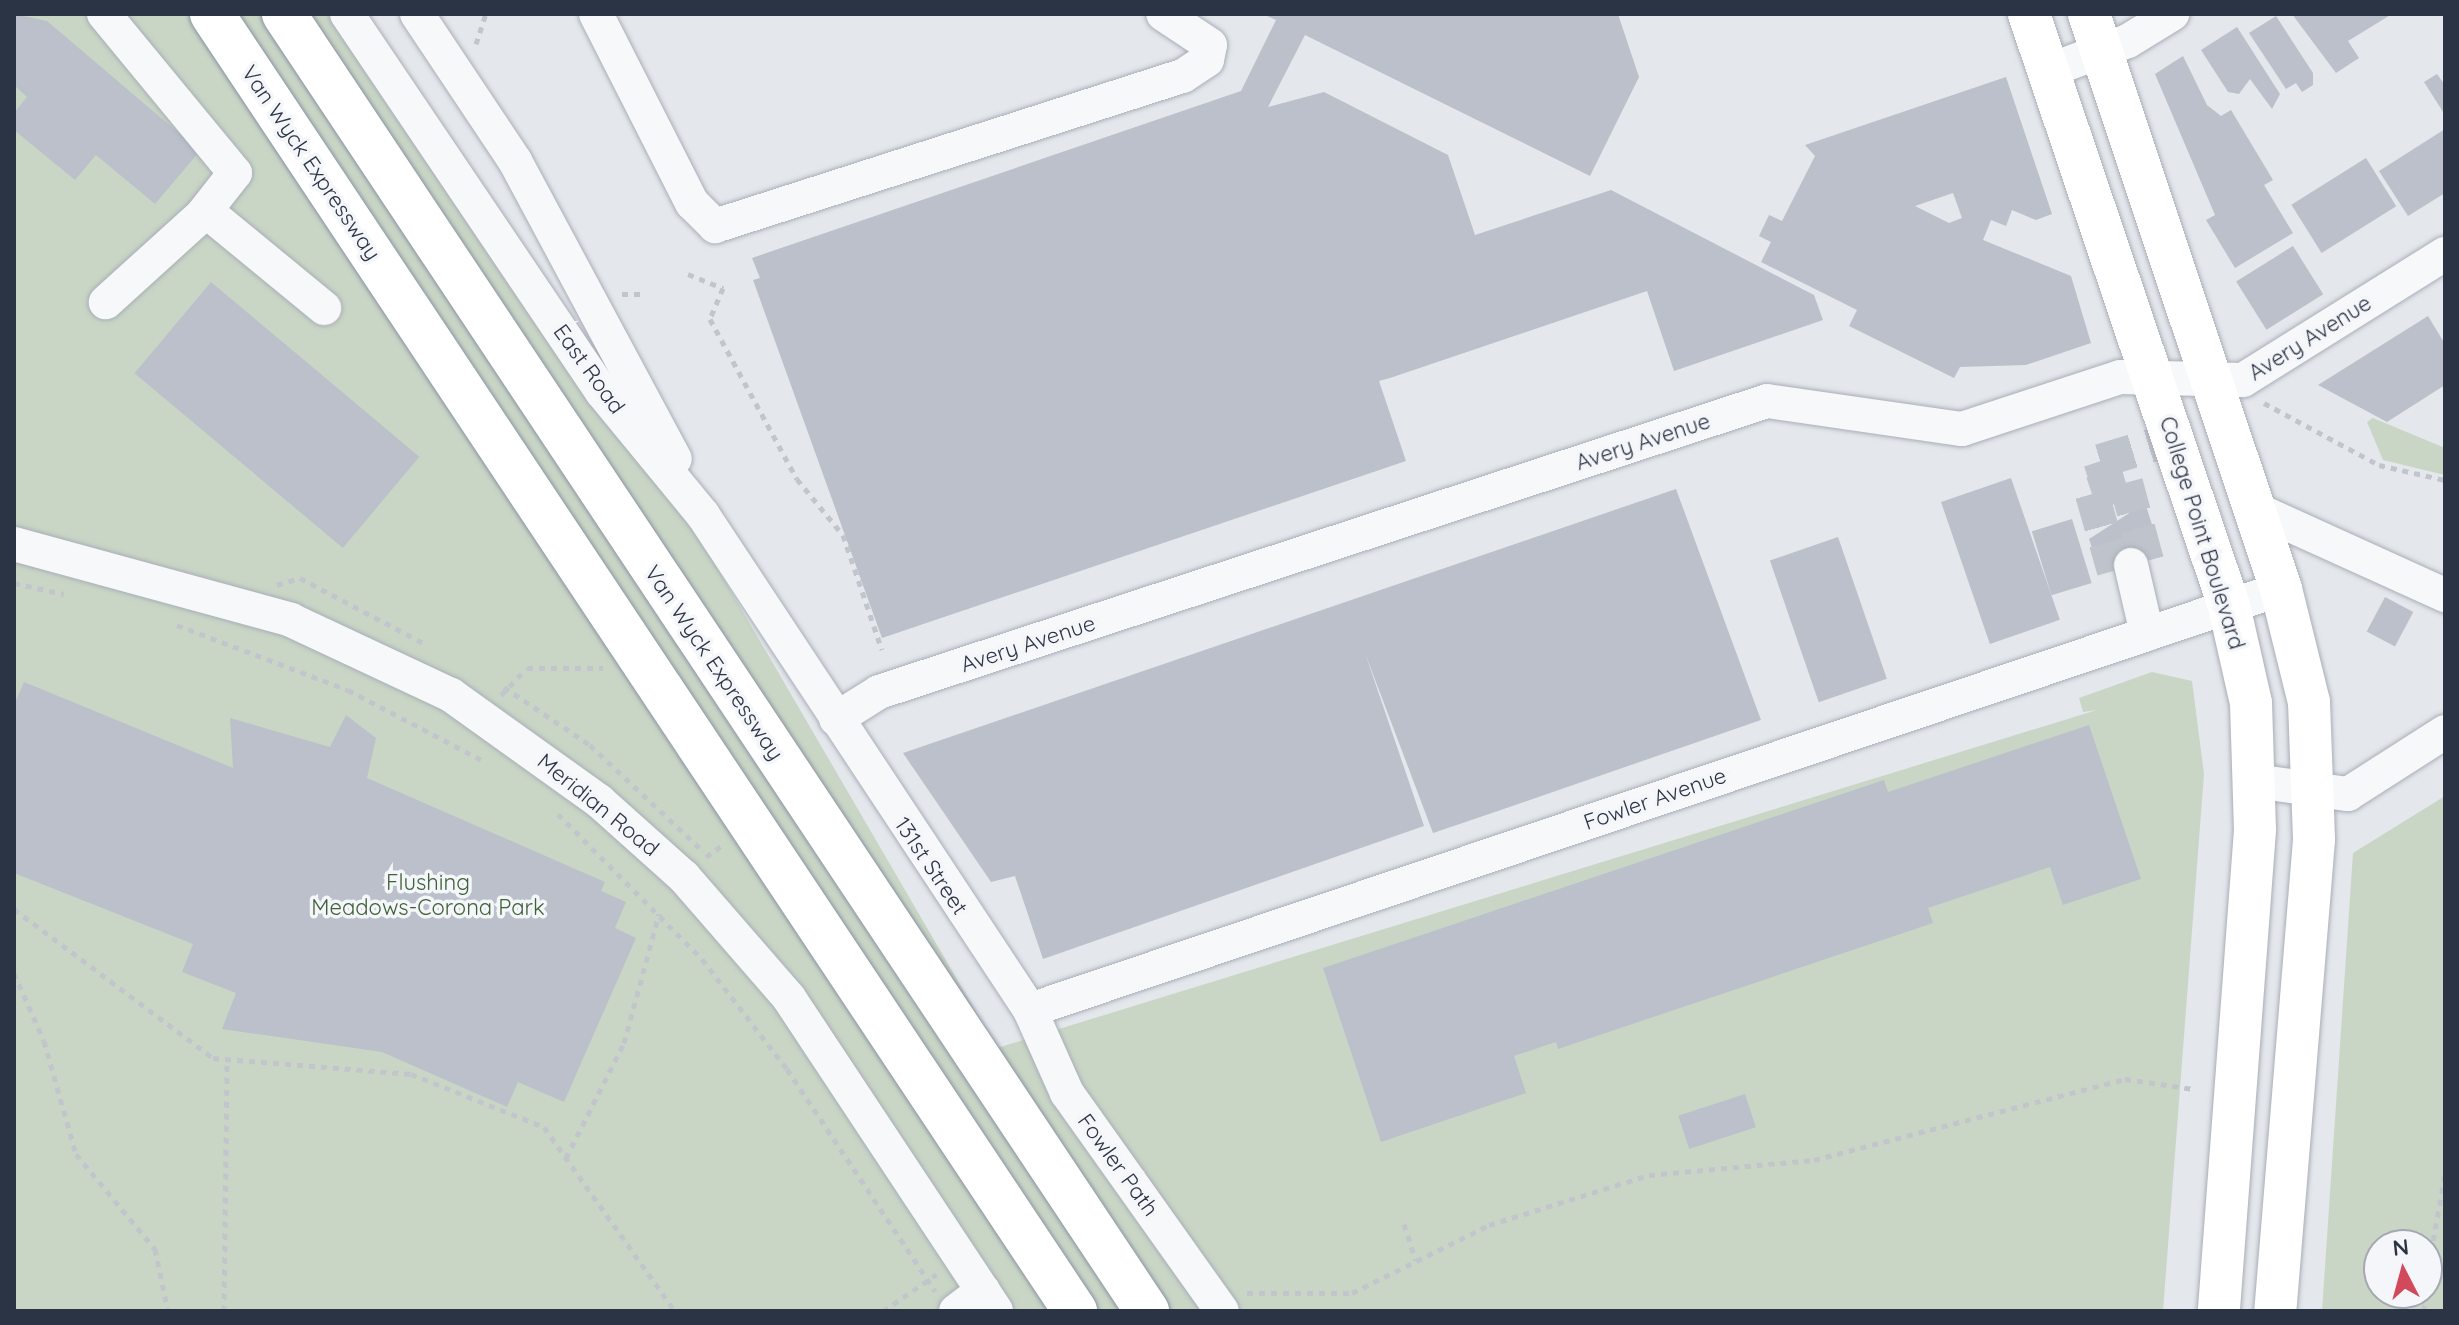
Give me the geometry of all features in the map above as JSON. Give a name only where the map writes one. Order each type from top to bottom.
[{"type":"highway","name":"Van Wyck Expressway","points":[[212,14],[1075,1311]]},
{"type":"highway","name":"Van Wyck Expressway","points":[[284,14],[1147,1311]]},
{"type":"main road","name":"College Point Boulevard","points":[[2029,14],[2229,606],[2251,703],[2255,781],[2219,1311]]},
{"type":"main road","points":[[2095,33],[2281,589],[2309,702],[2316,789],[2275,1311]]},
{"type":"street","points":[[104,14],[235,173],[206,211],[106,302]]},
{"type":"street","name":"East Road","points":[[347,14],[602,392],[703,515],[836,719]]},
{"type":"street","points":[[417,14],[515,161],[703,515]]},
{"type":"street","points":[[596,14],[702,219],[737,225],[1024,124],[1198,68],[1207,60],[1206,36],[1163,14]]},
{"type":"street","points":[[2048,71],[2095,33],[2172,14]]},
{"type":"street","points":[[206,211],[324,308]]},
{"type":"street","name":"Avery Avenue","points":[[836,719],[879,692],[1767,401],[1962,429],[2120,377],[2243,380],[2445,254]]},
{"type":"street","points":[[2255,509],[2445,595]]},
{"type":"street","name":"Meridian Road","points":[[14,544],[291,620],[451,695],[599,801],[684,877],[789,998],[990,1301]]},
{"type":"street","points":[[2131,565],[2147,634]]},
{"type":"street","name":"Fowler Avenue","points":[[1030,1010],[2281,589]]},
{"type":"street","name":"131st Street","points":[[836,719],[1030,1010]]},
{"type":"street","points":[[2255,781],[2348,794],[2445,732]]},
{"type":"street","name":"Fowler Path","points":[[1030,1010],[1067,1093],[1231,1304]]},
{"type":"street","points":[[956,1311],[990,1301]]},
{"type":"path","points":[[478,26],[486,14]]},
{"type":"path","points":[[688,274],[723,288],[710,319],[797,479],[843,535],[882,650]]},
{"type":"path","points":[[2259,400],[2379,465],[2445,480]]},
{"type":"path","points":[[273,589],[300,578],[430,647]]},
{"type":"path","points":[[14,583],[79,597]]},
{"type":"path","points":[[170,623],[245,645],[348,690],[495,767]]},
{"type":"path","points":[[505,687],[590,745],[698,839],[706,856]]},
{"type":"path","points":[[553,809],[659,914],[787,1069],[922,1273]]},
{"type":"path","points":[[14,909],[213,1058],[411,1074],[544,1127],[675,1311]]},
{"type":"path","points":[[566,1158],[624,1043],[659,914]]},
{"type":"path","points":[[14,973],[44,1041],[76,1154],[155,1249],[168,1311]]},
{"type":"path","points":[[224,1311],[227,1060]]},
{"type":"path","points":[[1231,1304],[1252,1290],[1312,1297],[1352,1293],[1416,1260],[1567,1196],[1649,1175],[1814,1160],[2125,1079],[2193,1089]]},
{"type":"path","points":[[2435,1229],[2445,1174]]},
{"type":"path","points":[[1404,1224],[1416,1260]]},
{"type":"path","points":[[883,1311],[961,1257]]},
{"type":"green space","name":"Flushing Meadows-Corona Park","points":[[14,14],[334,14],[700,538],[997,1048],[2097,710],[2083,712],[2079,698],[2152,672],[2192,681],[2204,774],[2163,1311],[14,1311]]},
{"type":"green space","points":[[2373,418],[2445,448],[2445,475],[2383,460],[2367,422]]},
{"type":"green space","points":[[2445,796],[2445,1311],[2322,1311],[2353,853]]},
{"type":"building","points":[[14,14],[47,21],[200,151],[155,204],[96,155],[75,180],[14,130],[14,113],[27,97],[14,85]]},
{"type":"building","points":[[1263,14],[1618,14],[1639,77],[1590,176],[1305,35],[1268,107],[1324,92],[1448,155],[1475,235],[1611,190],[1814,295],[1823,320],[1674,371],[1647,291],[1379,381],[1406,461],[882,638],[753,280],[760,278],[752,258],[1241,91],[1276,20]]},
{"type":"building","points":[[2292,14],[2392,14],[2348,41],[2359,58],[2336,73]]},
{"type":"building","points":[[2276,16],[2313,73],[2313,85],[2302,92],[2296,83],[2286,89],[2249,33]]},
{"type":"building","points":[[2237,27],[2280,94],[2272,109],[2250,79],[2239,94],[2228,92],[2201,50]]},
{"type":"building","points":[[2183,56],[2207,105],[2221,116],[2231,110],[2273,180],[2264,185],[2293,233],[2235,268],[2206,220],[2215,215],[2155,74]]},
{"type":"building","points":[[2437,74],[2445,85],[2445,115],[2424,82]]},
{"type":"building","points":[[2006,77],[2052,214],[2036,220],[2012,210],[2006,226],[1991,220],[1983,240],[2071,276],[2091,343],[2026,365],[1960,367],[1954,378],[1849,326],[1857,310],[1761,262],[1771,242],[1759,236],[1769,215],[1782,221],[1815,156],[1805,145]],"holes":[[[1953,193],[1962,218],[1949,223],[1915,206]]]},
{"type":"building","points":[[2445,129],[2445,193],[2408,216],[2379,171]]},
{"type":"building","points":[[2366,158],[2396,206],[2322,253],[2291,205]]},
{"type":"building","points":[[2293,246],[2323,294],[2266,330],[2236,282]]},
{"type":"building","points":[[211,282],[419,457],[343,548],[135,373]]},
{"type":"building","points":[[2428,316],[2445,344],[2445,385],[2387,422],[2318,385]]},
{"type":"building","points":[[2011,478],[2060,620],[1990,644],[1941,502]]},
{"type":"building","points":[[1676,489],[1761,720],[1495,812],[1433,833],[1365,653],[1424,826],[1043,959],[1015,876],[991,882],[903,753]]},
{"type":"building","points":[[2145,503],[2157,540],[2101,574],[2089,539]]},
{"type":"building","points":[[2072,519],[2092,583],[2051,595],[2032,531]]},
{"type":"building","points":[[1838,537],[1887,679],[1819,702],[1770,560]]},
{"type":"building","points":[[2385,597],[2413,612],[2395,646],[2367,631]]},
{"type":"building","points":[[24,682],[233,768],[230,718],[330,747],[346,715],[376,738],[367,778],[605,882],[601,891],[626,902],[615,928],[636,938],[564,1102],[518,1082],[507,1107],[382,1052],[222,1029],[236,993],[182,972],[193,944],[14,873],[14,705]]},
{"type":"building","points":[[2089,725],[2141,879],[2063,905],[2050,867],[1928,908],[1933,923],[1558,1049],[1556,1042],[1514,1056],[1526,1093],[1381,1142],[1323,968],[1884,780],[1888,792]]},
{"type":"building","points":[[1745,1094],[1756,1127],[1689,1149],[1678,1116]]},
{"type":"tunnel","points":[[2109,488],[2092,494],[2114,571],[2147,561],[2126,483],[2109,488],[2100,461],[2173,439]]}]
